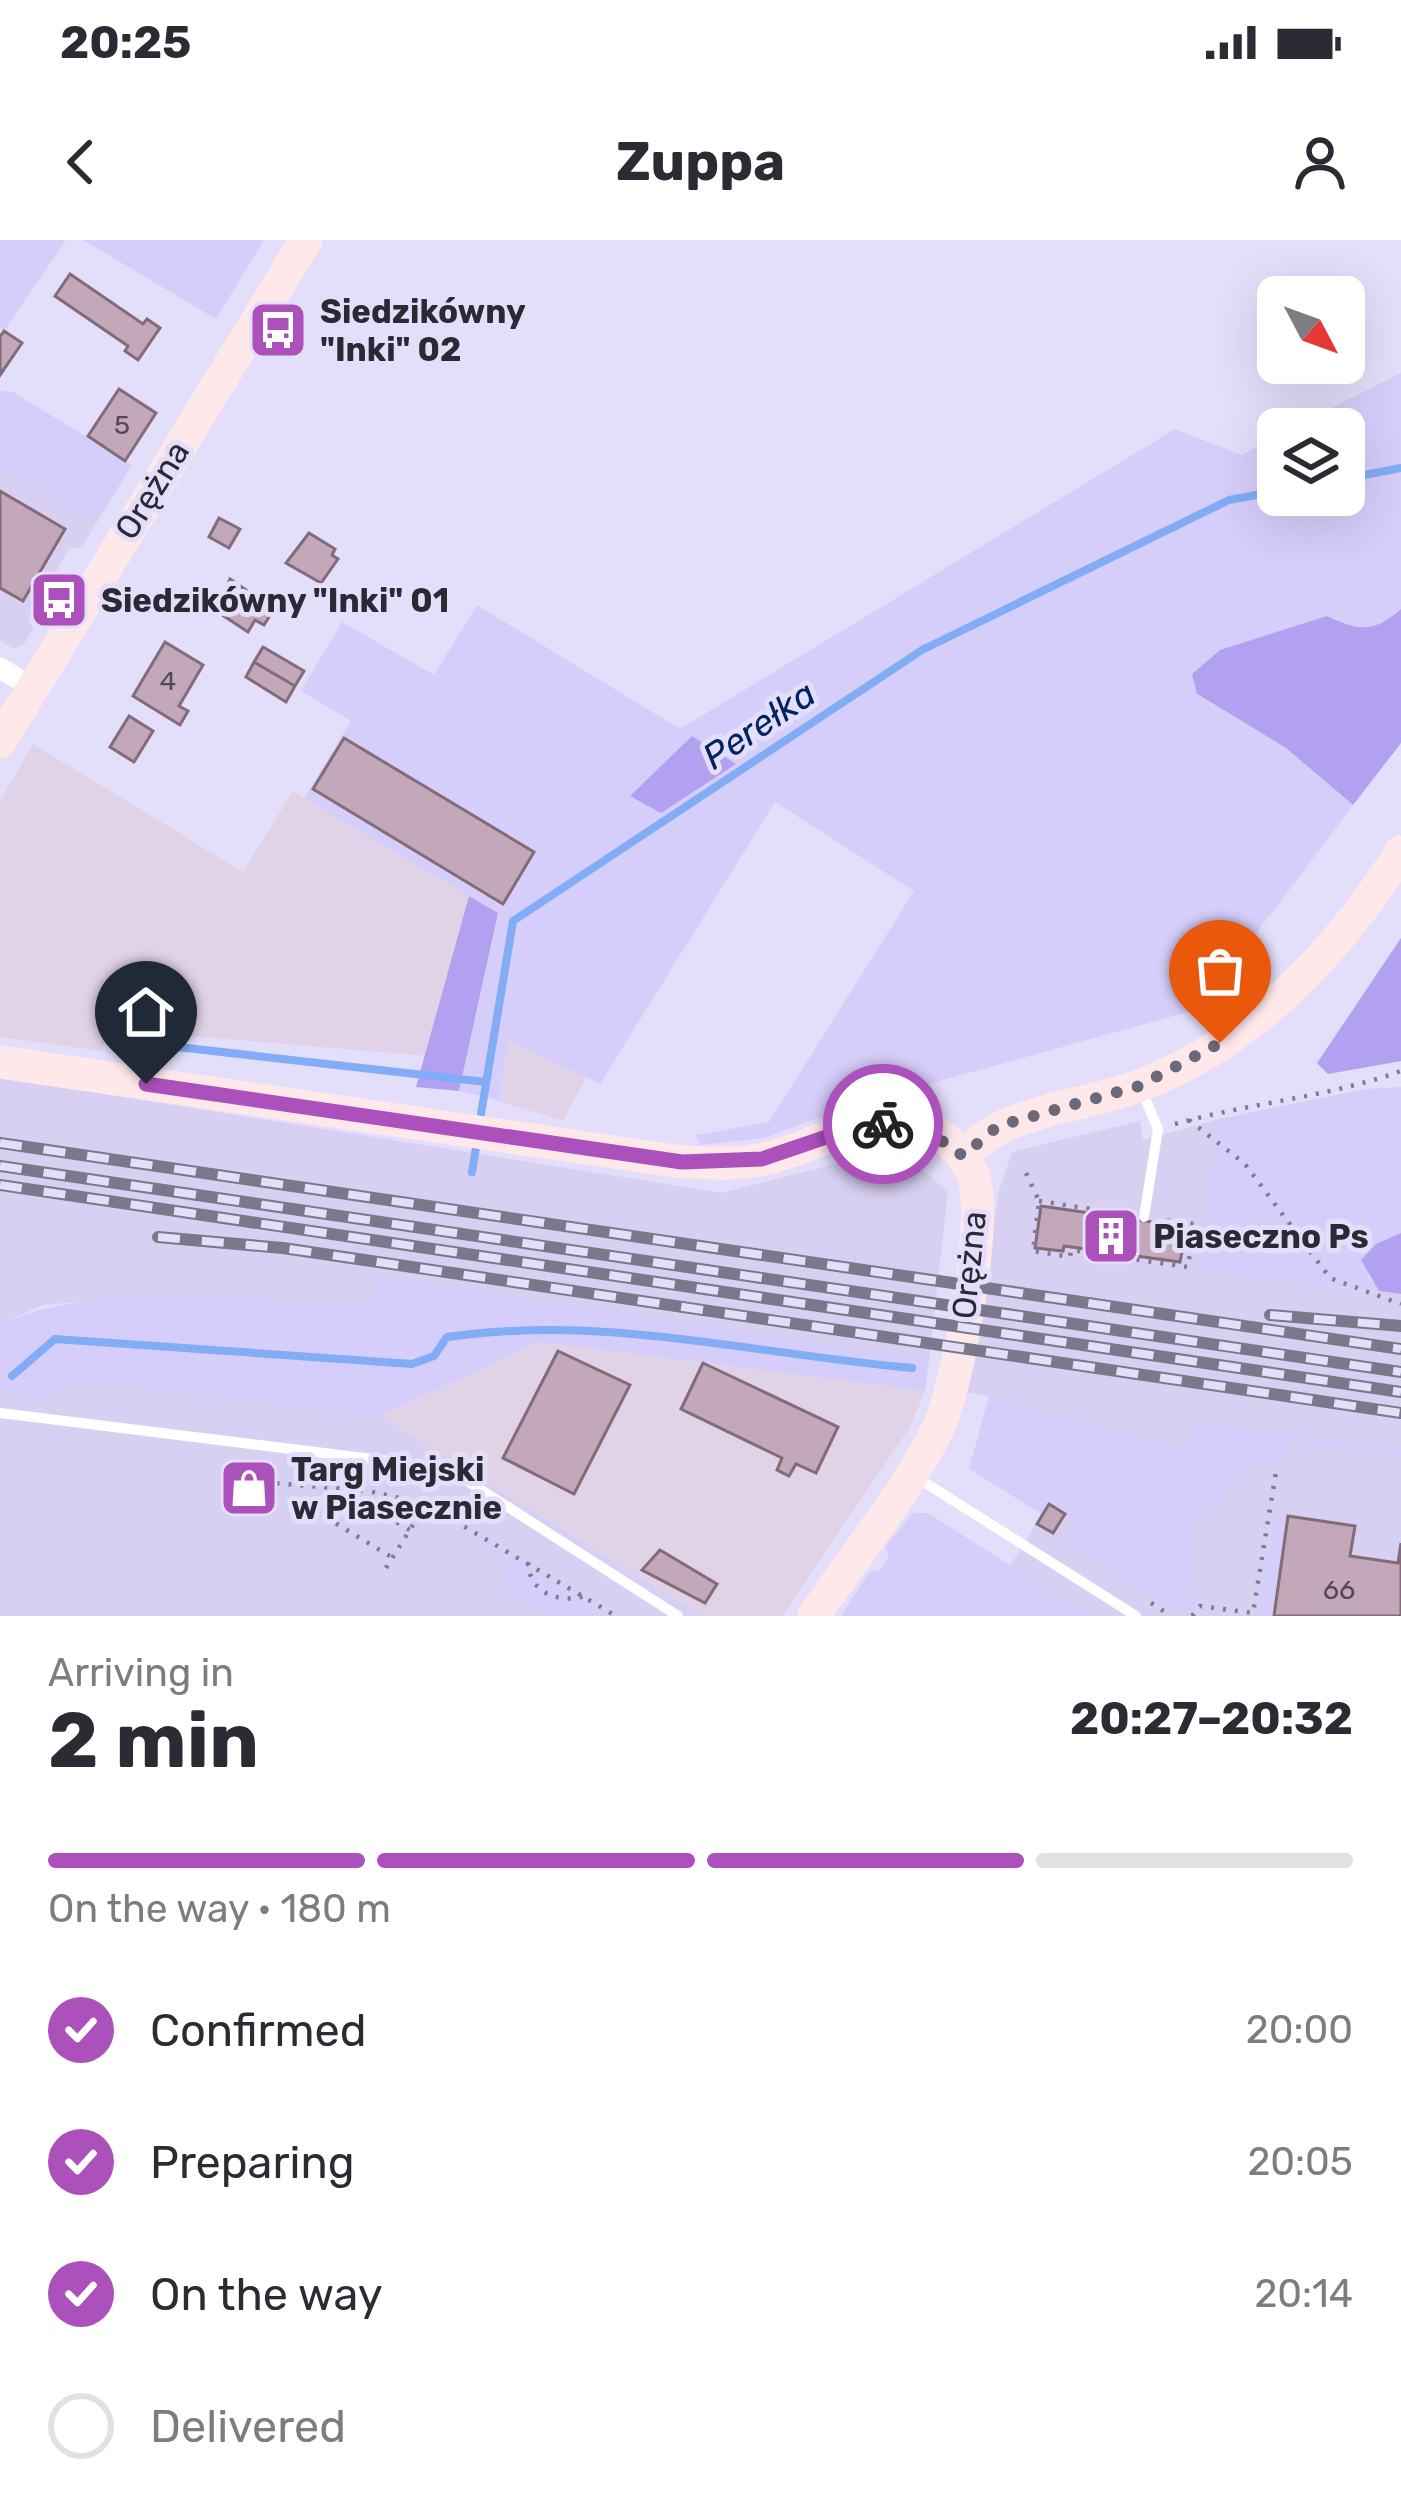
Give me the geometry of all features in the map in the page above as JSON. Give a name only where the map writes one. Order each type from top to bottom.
[{"type":"street","name":"Orężna","points":[[0,742],[306,240]]},
{"type":"street","points":[[0,668],[32,687]]},
{"type":"street","points":[[0,1062],[682,1162],[729,1164],[791,1151],[844,1131],[893,1123],[921,1126],[963,1156],[998,1126],[1139,1086],[1263,1013],[1331,951],[1401,852]]},
{"type":"street","name":"Orężna","points":[[814,1616],[939,1425],[955,1378],[976,1244],[976,1188],[963,1156]]},
{"type":"lane","points":[[1139,1086],[1158,1129],[1144,1217]]},
{"type":"lane","points":[[0,1413],[429,1466],[458,1475],[677,1616]]},
{"type":"lane","points":[[909,1473],[1136,1616]]},
{"type":"path","points":[[1158,1129],[1315,1090],[1366,1084],[1401,1071]]},
{"type":"path","points":[[1189,1120],[1245,1164],[1330,1278],[1401,1304]]},
{"type":"path","points":[[1026,1173],[1040,1201],[1033,1252],[1070,1257],[1071,1250],[1188,1267],[1194,1224],[1040,1201]]},
{"type":"path","points":[[1192,1616],[1200,1606],[1234,1614],[1253,1612],[1276,1472]]},
{"type":"path","points":[[254,1487],[262,1482],[337,1489],[426,1504],[616,1616]]},
{"type":"path","points":[[337,1489],[410,1530]]},
{"type":"path","points":[[337,1489],[317,1512],[393,1558]]},
{"type":"path","points":[[386,1568],[426,1504]]},
{"type":"path","points":[[528,1560],[529,1574],[552,1597],[585,1596]]},
{"type":"shaded area","points":[[0,240],[66,240],[4,331],[0,327]]},
{"type":"shaded area","points":[[83,240],[264,240],[216,319]]},
{"type":"shaded area","points":[[1401,373],[1401,609],[1366,627],[1327,616],[1197,695],[1286,748],[1353,805],[1199,1009],[853,1105],[764,1138],[701,1145],[696,1135],[769,1122],[914,891],[775,802],[600,1084],[508,1039],[500,1101],[459,1091],[498,913],[304,798],[351,721],[301,691],[342,622],[434,675],[477,605],[680,729],[1175,429],[1241,455],[1257,446],[1257,516],[1365,516],[1365,408],[1331,408]]},
{"type":"shaded area","points":[[0,391],[13,392],[132,465],[97,522],[0,469]]},
{"type":"shaded area","points":[[0,466],[97,522],[82,547],[70,548],[28,618],[33,629],[23,645],[13,649],[0,640]]},
{"type":"shaded area","points":[[1401,609],[1401,743],[1353,805],[1286,748],[1197,694],[1192,674],[1220,650],[1327,616],[1357,627],[1374,626]]},
{"type":"shaded area","points":[[692,736],[736,764],[661,813],[630,796]]},
{"type":"shaded area","points":[[33,744],[243,872],[293,791],[469,896],[428,1056],[109,1029],[102,1051],[0,1037],[0,801]]},
{"type":"shaded area","points":[[469,896],[498,913],[459,1091],[416,1087]]},
{"type":"shaded area","points":[[1401,938],[1401,1061],[1328,1074],[1317,1063]]},
{"type":"shaded area","points":[[508,1038],[586,1077],[563,1121],[500,1101]]},
{"type":"shaded area","points":[[0,1077],[722,1193],[878,1153],[910,1160],[948,1191],[929,1361],[384,1279],[362,1306],[118,1298],[43,1305],[0,1324]]},
{"type":"shaded area","points":[[1401,1087],[1401,1233],[1376,1244],[1367,1274],[1379,1291],[1199,1271],[1219,1119],[1366,1089]]},
{"type":"shaded area","points":[[1219,1119],[1200,1271],[1401,1294],[1401,1616],[1090,1616],[1010,1566],[1042,1514],[969,1469],[989,1397],[967,1392],[999,1191],[1012,1152],[1140,1121],[1143,1140]]},
{"type":"shaded area","points":[[1401,1233],[1401,1294],[1379,1291],[1361,1260],[1376,1244]]},
{"type":"shaded area","points":[[383,1278],[929,1361],[925,1391],[539,1342],[380,1416],[80,1380],[40,1399],[0,1390],[0,1324],[41,1310],[85,1301],[178,1296],[362,1306]]},
{"type":"shaded area","points":[[539,1342],[925,1391],[910,1427],[782,1616],[704,1616],[380,1416]]},
{"type":"shaded area","name":"Targ Miejski w Piasecznie","points":[[80,1380],[380,1416],[704,1616],[0,1616],[0,1390],[40,1399]]},
{"type":"shaded area","points":[[989,1397],[1188,1452],[1197,1423],[1401,1449],[1401,1456],[1288,1440],[1283,1459],[1244,1473],[1219,1506],[1198,1506],[1185,1598],[1198,1600],[1192,1609],[1178,1613],[1065,1543],[1077,1522],[1049,1505],[1043,1514],[969,1469]]},
{"type":"shaded area","points":[[913,1513],[928,1513],[1090,1616],[841,1616],[870,1571],[880,1570],[889,1556],[885,1547]]},
{"type":"shaded area","points":[[1276,1513],[1288,1514],[1274,1616],[1258,1616]]},
{"type":"shaded area","points":[[483,1538],[606,1616],[548,1616],[497,1584],[509,1564],[479,1545]]},
{"type":"building","points":[[70,274],[143,324],[147,319],[160,328],[138,360],[125,351],[128,346],[55,296]]},
{"type":"building","points":[[4,331],[22,343],[0,375],[0,337]]},
{"type":"building","points":[[119,389],[156,413],[125,461],[88,436]]},
{"type":"building","points":[[0,491],[65,529],[23,601],[0,588]]},
{"type":"building","points":[[219,518],[240,529],[229,548],[209,537]]},
{"type":"building","points":[[309,533],[335,549],[332,555],[338,559],[321,583],[286,563]]},
{"type":"building","points":[[230,579],[274,609],[264,625],[255,620],[248,632],[216,611]]},
{"type":"building","points":[[165,642],[203,665],[179,706],[188,711],[180,725],[133,696]]},
{"type":"building","points":[[263,647],[304,671],[295,686],[254,662]]},
{"type":"building","points":[[254,662],[295,686],[286,702],[246,677]]},
{"type":"building","points":[[129,716],[153,731],[134,762],[110,747]]},
{"type":"building","points":[[344,738],[534,852],[503,904],[313,789]]},
{"type":"building","name":"Piaseczno Ps","points":[[1041,1206],[1187,1227],[1180,1262],[1064,1246],[1063,1251],[1035,1248]]},
{"type":"building","points":[[558,1351],[630,1385],[574,1494],[503,1458]]},
{"type":"building","points":[[703,1363],[838,1427],[816,1473],[796,1464],[789,1476],[777,1470],[782,1458],[681,1409]]},
{"type":"building","points":[[1049,1504],[1065,1514],[1053,1533],[1037,1524]]},
{"type":"building","points":[[1288,1516],[1355,1526],[1350,1556],[1398,1563],[1401,1543],[1401,1616],[1274,1616]]},
{"type":"building","points":[[660,1550],[717,1584],[705,1603],[642,1570]]},
{"type":"waterway","name":"Perełka","points":[[1365,475],[1401,468]]},
{"type":"waterway","name":"Perełka","points":[[480,1120],[513,921],[922,650],[1229,500],[1257,495]]},
{"type":"waterway","points":[[116,1040],[486,1082]]},
{"type":"waterway","name":"Perełka","points":[[472,1172],[477,1141]]},
{"type":"waterway","name":"Perełka","points":[[12,1376],[55,1339],[412,1364],[434,1356],[447,1337],[566,1330],[912,1368]]},
{"type":"railway","points":[[0,1143],[1401,1349]]},
{"type":"railway","points":[[0,1166],[1401,1372]]},
{"type":"railway","points":[[0,1185],[1401,1392]]},
{"type":"railway","points":[[158,1237],[283,1248],[1401,1413]]},
{"type":"railway","points":[[1270,1315],[1401,1326]]},
{"type":"way so far","points":[[883,1124],[921,1126],[947,1140],[963,1156],[998,1126],[1139,1086],[1220,1043]]},
{"type":"place","name":"Siedzikówny \"Inki\" 02","points":[[278,330]]},
{"type":"place","name":"Siedzikówny \"Inki\" 01","points":[[59,600]]},
{"type":"place","name":"Piaseczno Ps","points":[[1111,1236]]},
{"type":"place","name":"Targ Miejski w Piasecznie","points":[[249,1488]]},
{"type":"route","points":[[146,1084],[682,1162],[729,1164],[762,1159],[844,1131],[883,1124]]}]
